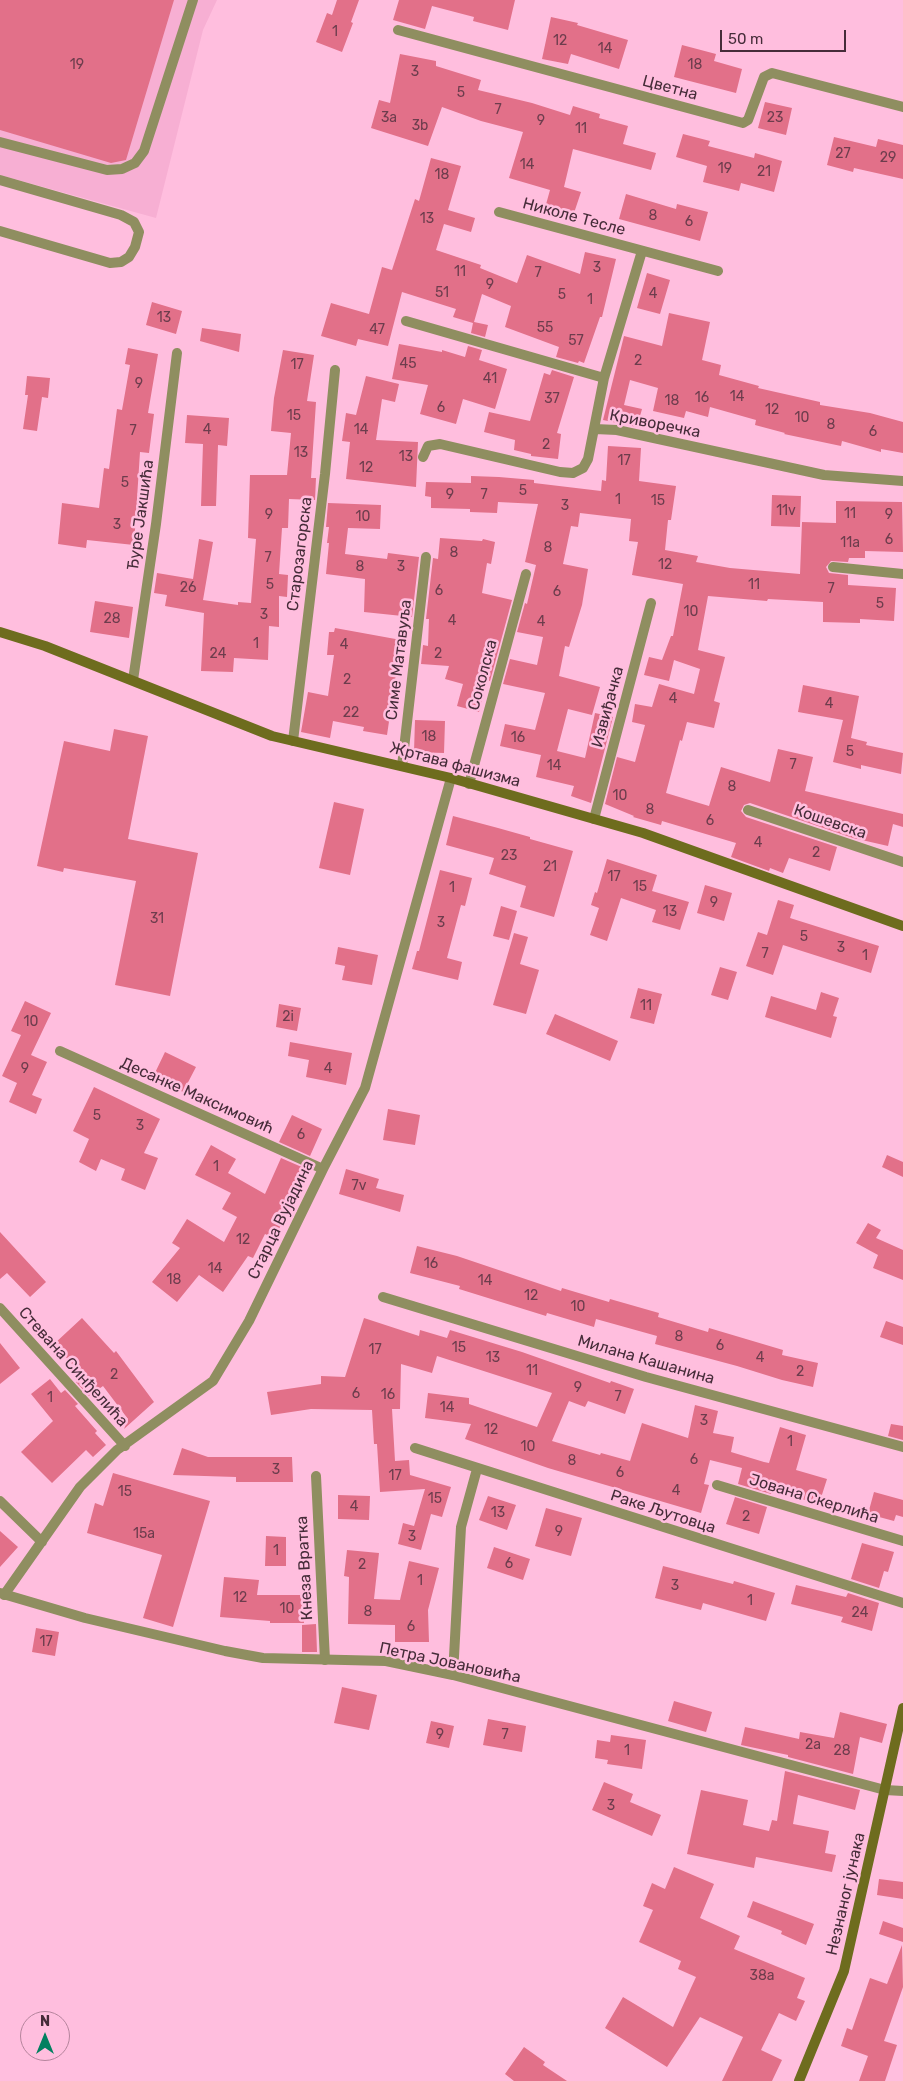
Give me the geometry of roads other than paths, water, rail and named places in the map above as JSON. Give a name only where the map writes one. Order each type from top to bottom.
[{"type":"street","points":[[0,142],[107,170],[122,169],[135,162],[144,151],[193,0]]},
{"type":"street","name":"Цветна","points":[[398,30],[743,123],[748,120],[764,77],[772,73],[903,107]]},
{"type":"street","points":[[0,180],[120,215],[134,222],[139,232],[135,247],[129,257],[121,262],[110,263],[0,231]]},
{"type":"street","name":"Николе Тесле","points":[[499,212],[718,271]]},
{"type":"street","name":"Николе Тесле","points":[[604,378],[642,250]]},
{"type":"street","points":[[406,321],[604,378]]},
{"type":"street","name":"Ђуре Јакшића","points":[[133,680],[156,524],[177,352]]},
{"type":"street","name":"Старозагорска","points":[[293,741],[324,484],[335,370]]},
{"type":"street","name":"Криворечка","points":[[604,378],[595,428],[617,430],[824,475],[903,481]]},
{"type":"street","points":[[423,457],[428,446],[440,444],[560,472],[573,473],[583,468],[588,459],[595,428]]},
{"type":"street","name":"Симе Матавуља","points":[[402,766],[426,557]]},
{"type":"street","points":[[833,567],[903,574]]},
{"type":"street","name":"Соколска","points":[[469,784],[526,574]]},
{"type":"street","name":"Извиђачка","points":[[594,819],[651,603]]},
{"type":"street","name":"Жртава фашизма","points":[[0,632],[45,646],[272,736],[451,778],[643,832],[903,926]]},
{"type":"street","name":"Старца Вујадина","points":[[2,1594],[42,1542],[80,1487],[117,1450],[213,1381],[249,1321],[365,1088],[451,778]]},
{"type":"street","name":"Кошевска","points":[[748,810],[903,862]]},
{"type":"street","name":"Десанке Максимовић","points":[[60,1051],[323,1169]]},
{"type":"street","name":"Милана Кашанина","points":[[383,1298],[646,1376],[903,1447]]},
{"type":"street","name":"Стевана Синђелића","points":[[0,1308],[125,1446]]},
{"type":"street","name":"Раке Љутовца","points":[[415,1448],[476,1469],[903,1603]]},
{"type":"street","points":[[453,1676],[461,1527],[476,1469]]},
{"type":"street","name":"Кнеза Вратка","points":[[316,1476],[325,1660]]},
{"type":"street","name":"Јована Скерлића","points":[[717,1486],[903,1541]]},
{"type":"street","points":[[0,1501],[42,1542]]},
{"type":"street","name":"Петра Јовановића","points":[[2,1594],[85,1618],[224,1651],[263,1658],[386,1661],[453,1676],[885,1790],[903,1791]]},
{"type":"street","name":"Незнаног јунака","points":[[799,2081],[844,1971],[903,1708]]}]
